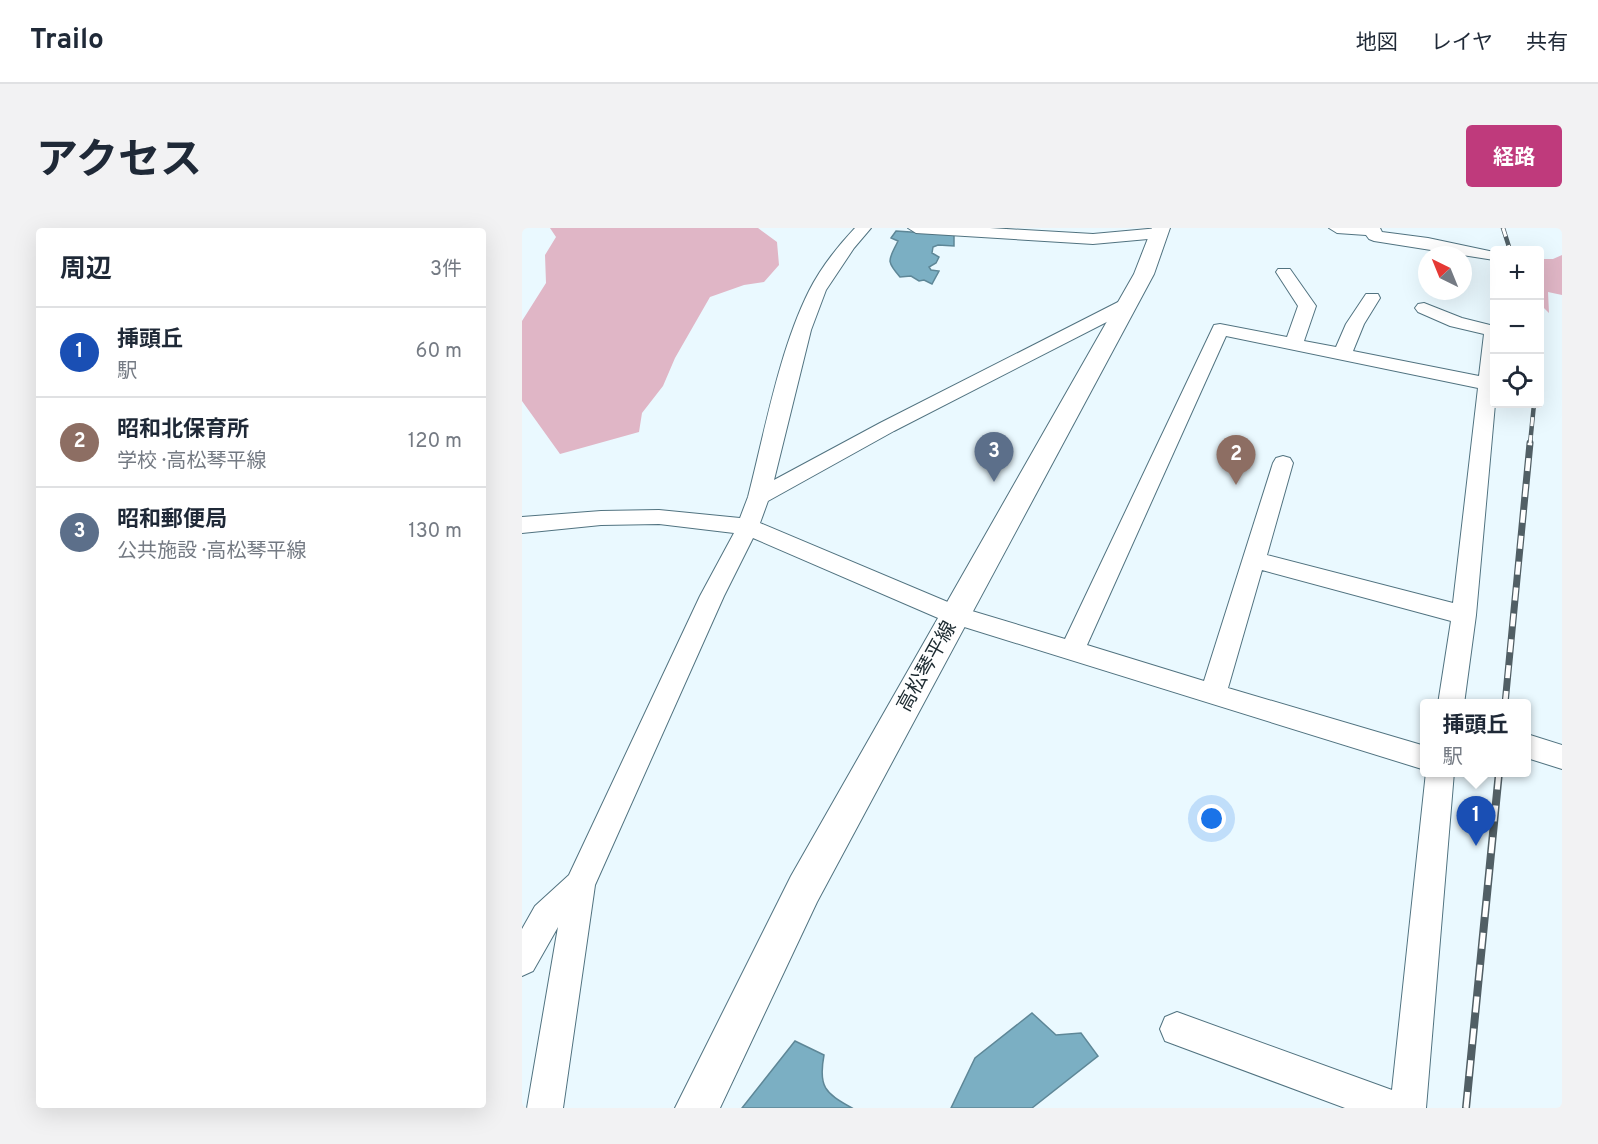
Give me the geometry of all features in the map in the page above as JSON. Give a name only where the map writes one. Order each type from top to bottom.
[{"type":"main road","name":"高松琴平線","points":[[697,1108],[804,890],[1128,304],[1144,274],[1160,231]]},
{"type":"street","points":[[545,1108],[580,885],[712,596],[748,526],[759,497],[802,330],[818,290],[848,245],[863,228]]},
{"type":"street","points":[[916,228],[1093,239],[1160,231]]},
{"type":"street","points":[[1336,228],[1373,230],[1374,236],[1428,243],[1490,256]]},
{"type":"street","points":[[1284,272],[1307,306],[1294,344]]},
{"type":"street","points":[[1342,354],[1355,324],[1372,298]]},
{"type":"street","points":[[759,497],[897,422],[1128,304]]},
{"type":"street","points":[[1424,308],[1456,322],[1493,331],[1464,615],[1452,699]]},
{"type":"street","points":[[1072,650],[1220,329],[1488,384]]},
{"type":"street","points":[[1213,695],[1283,463]]},
{"type":"street","points":[[522,525],[601,518],[659,517],[748,526],[954,615],[1420,757]]},
{"type":"street","points":[[1254,560],[1464,615]]},
{"type":"street","points":[[1408,1108],[1440,777]]},
{"type":"street","points":[[522,960],[546,917],[580,885]]},
{"type":"street","points":[[1177,1029],[1393,1108]]},
{"type":"shaded area","points":[[550,228],[758,228],[777,242],[779,265],[764,282],[744,285],[710,297],[675,358],[663,386],[642,413],[639,432],[560,454],[522,401],[522,321],[546,283],[545,255],[556,237]]},
{"type":"shaded area","points":[[1562,255],[1562,295],[1548,292],[1549,313],[1544,308],[1544,259],[1553,259]]},
{"type":"water","points":[[896,231],[954,235],[954,246],[933,247],[932,253],[939,257],[936,263],[929,267],[931,270],[939,271],[932,284],[924,280],[919,281],[911,276],[900,277],[892,267],[890,260],[898,241],[891,238]]},
{"type":"water","points":[[1032,1013],[1056,1035],[1081,1033],[1098,1056],[1032,1108],[951,1108],[975,1058]]},
{"type":"water","points":[[795,1041],[824,1055],[822,1075],[826,1088],[835,1098],[852,1108],[742,1108]]},
{"type":"railway","points":[[1503,228],[1509,246]]},
{"type":"railway","points":[[1530,444],[1534,408]]},
{"type":"railway","points":[[1505,699],[1530,443]]},
{"type":"railway","points":[[1466,1108],[1499,777]]},
{"type":"place","name":"昭和郵便局","points":[[994,482]]},
{"type":"place","name":"昭和北保育所","points":[[1236,485]]},
{"type":"place","name":"挿頭丘","points":[[1476,846]]}]
